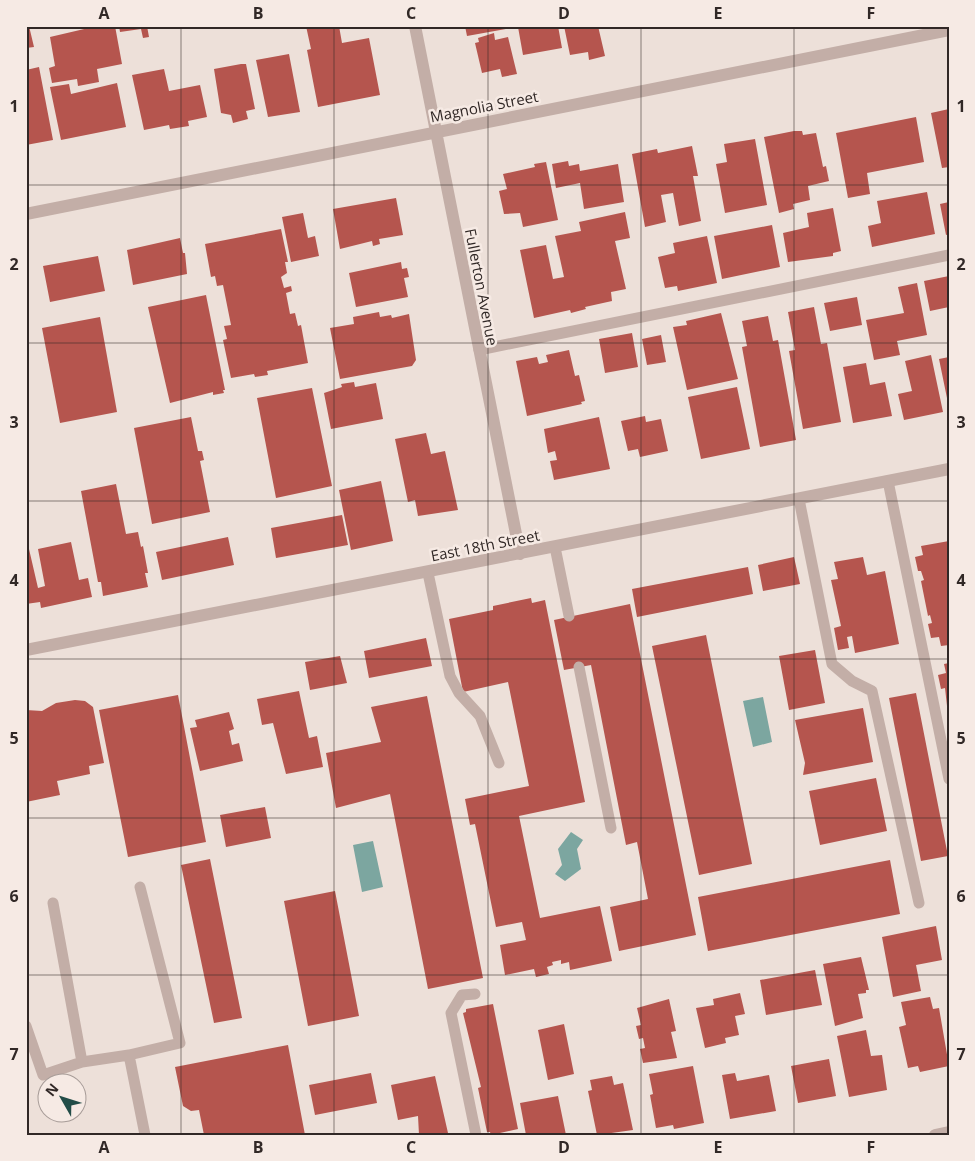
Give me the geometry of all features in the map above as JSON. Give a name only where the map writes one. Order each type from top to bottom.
[{"type":"street","name":"Fullerton Avenue","points":[[415,26],[520,554]]},
{"type":"street","name":"Magnolia Street","points":[[26,214],[949,30]]},
{"type":"street","name":"East 18th Street","points":[[26,650],[949,469]]},
{"type":"street","points":[[935,1135],[949,1132]]},
{"type":"lane","points":[[479,350],[949,256]]},
{"type":"lane","points":[[888,481],[949,779]]},
{"type":"lane","points":[[799,499],[832,664],[852,681],[872,691],[919,903]]},
{"type":"lane","points":[[555,547],[569,616]]},
{"type":"lane","points":[[428,572],[450,676],[459,693],[480,716],[499,763]]},
{"type":"lane","points":[[579,667],[611,828]]},
{"type":"lane","points":[[26,1026],[43,1075],[82,1062],[129,1055],[180,1043],[140,887]]},
{"type":"lane","points":[[53,903],[82,1062]]},
{"type":"lane","points":[[475,994],[462,995],[451,1013],[476,1135]]},
{"type":"lane","points":[[129,1055],[145,1135]]},
{"type":"water","points":[[763,697],[772,742],[753,747],[743,701]]},
{"type":"water","points":[[571,832],[583,840],[577,849],[581,869],[565,881],[555,874],[562,865],[558,849]]},
{"type":"water","points":[[373,841],[383,887],[362,892],[353,845]]},
{"type":"building","points":[[26,26],[29,26],[34,47],[26,48]]},
{"type":"building","points":[[97,26],[115,26],[122,64],[97,69],[99,82],[78,86],[77,79],[52,83],[49,68],[55,66],[50,37]]},
{"type":"building","points":[[119,26],[147,26],[149,37],[143,38],[141,29],[120,32]]},
{"type":"building","points":[[306,26],[339,26],[342,43],[369,38],[380,95],[318,107],[307,50],[311,49]]},
{"type":"building","points":[[465,26],[517,26],[517,27],[467,36]]},
{"type":"building","points":[[558,26],[562,48],[523,55],[518,27]]},
{"type":"building","points":[[564,26],[598,26],[605,56],[589,60],[588,52],[570,55]]},
{"type":"building","points":[[494,33],[495,40],[508,37],[517,74],[502,77],[500,69],[482,73],[475,43],[479,42],[478,38]]},
{"type":"building","points":[[289,54],[300,112],[268,117],[256,60]]},
{"type":"building","points":[[246,64],[255,109],[246,111],[248,119],[233,123],[231,115],[221,113],[214,69]]},
{"type":"building","points":[[39,67],[53,140],[26,145],[26,70]]},
{"type":"building","points":[[164,69],[169,91],[200,85],[207,117],[188,121],[189,126],[170,129],[169,125],[144,130],[132,75]]},
{"type":"building","points":[[117,83],[126,127],[61,140],[50,87],[69,84],[71,94]]},
{"type":"building","points":[[949,109],[949,167],[942,168],[931,113]]},
{"type":"building","points":[[916,117],[924,162],[867,173],[870,194],[848,198],[836,133]]},
{"type":"building","points":[[802,131],[803,135],[816,133],[823,167],[826,166],[829,181],[808,186],[810,200],[793,204],[794,209],[779,213],[764,137]]},
{"type":"building","points":[[755,139],[767,205],[725,213],[716,164],[727,162],[724,144]]},
{"type":"building","points":[[692,146],[698,176],[693,176],[701,221],[679,226],[673,193],[661,195],[666,222],[645,227],[632,154],[657,149],[658,153]]},
{"type":"building","points":[[568,161],[569,166],[579,164],[580,171],[618,164],[624,202],[584,209],[580,183],[556,188],[552,164]]},
{"type":"building","points":[[546,162],[558,220],[523,227],[520,213],[504,214],[499,191],[507,189],[503,174],[535,167],[534,164]]},
{"type":"building","points":[[927,192],[935,234],[872,247],[868,226],[881,223],[877,201]]},
{"type":"building","points":[[396,198],[403,235],[379,239],[380,244],[373,246],[372,241],[340,249],[333,209]]},
{"type":"building","points":[[949,202],[949,234],[946,235],[940,204]]},
{"type":"building","points":[[833,208],[841,251],[833,253],[833,256],[788,262],[783,233],[809,227],[807,213]]},
{"type":"building","points":[[625,212],[630,238],[615,241],[626,289],[611,292],[612,301],[585,307],[586,309],[571,313],[570,310],[534,318],[520,250],[546,245],[553,279],[564,277],[555,236],[581,231],[579,222]]},
{"type":"building","points":[[303,213],[308,238],[315,236],[319,256],[291,262],[282,217]]},
{"type":"building","points":[[772,225],[780,267],[722,279],[714,236]]},
{"type":"building","points":[[281,229],[288,262],[285,262],[287,273],[281,277],[284,288],[291,286],[292,291],[286,293],[290,314],[295,313],[298,326],[301,325],[308,363],[267,371],[268,375],[255,377],[254,374],[231,378],[223,340],[227,339],[224,326],[231,325],[223,285],[217,286],[215,276],[211,277],[205,244]]},
{"type":"building","points":[[707,236],[717,283],[678,291],[677,286],[665,288],[658,257],[675,253],[673,243]]},
{"type":"building","points":[[180,238],[183,253],[185,253],[187,274],[133,285],[127,250]]},
{"type":"building","points":[[98,256],[105,291],[50,302],[43,266]]},
{"type":"building","points":[[401,262],[402,269],[407,268],[409,277],[404,278],[408,297],[356,307],[349,273]]},
{"type":"building","points":[[949,276],[949,307],[930,311],[924,281]]},
{"type":"building","points":[[917,283],[927,335],[897,341],[900,355],[874,360],[866,320],[904,313],[898,287]]},
{"type":"building","points":[[206,295],[225,390],[223,390],[224,393],[213,395],[213,392],[170,403],[148,307]]},
{"type":"building","points":[[857,297],[862,325],[830,331],[824,303]]},
{"type":"building","points":[[814,307],[821,344],[827,343],[841,422],[803,429],[789,351],[795,350],[788,312]]},
{"type":"building","points":[[379,312],[380,317],[391,315],[392,318],[409,314],[416,360],[412,366],[340,379],[330,328],[354,324],[353,317]]},
{"type":"building","points":[[721,313],[738,379],[687,390],[673,327],[687,325],[686,321]]},
{"type":"building","points":[[768,316],[773,341],[778,340],[796,440],[760,447],[742,347],[747,346],[742,321]]},
{"type":"building","points":[[100,317],[117,412],[60,423],[42,328]]},
{"type":"building","points":[[632,333],[638,367],[605,373],[599,339]]},
{"type":"building","points":[[661,335],[666,362],[647,365],[642,339]]},
{"type":"building","points":[[569,350],[575,376],[579,375],[585,401],[581,402],[582,404],[527,416],[516,361],[537,357],[539,364],[548,362],[546,355]]},
{"type":"building","points":[[931,355],[943,412],[904,420],[898,394],[912,391],[905,361]]},
{"type":"building","points":[[949,357],[949,402],[948,403],[939,359]]},
{"type":"building","points":[[866,363],[870,385],[885,382],[892,416],[853,423],[843,367]]},
{"type":"building","points":[[354,382],[355,387],[376,383],[383,419],[331,429],[324,393],[342,387],[341,384]]},
{"type":"building","points":[[737,387],[750,449],[701,459],[688,397]]},
{"type":"building","points":[[312,388],[332,486],[276,498],[257,398]]},
{"type":"building","points":[[645,416],[646,422],[661,419],[668,451],[640,457],[638,449],[628,451],[621,421]]},
{"type":"building","points":[[191,417],[198,451],[202,451],[204,460],[200,461],[210,512],[152,524],[134,428]]},
{"type":"building","points":[[599,417],[610,469],[554,480],[550,461],[557,460],[555,451],[548,453],[544,429]]},
{"type":"building","points":[[426,433],[431,454],[445,451],[458,510],[418,516],[415,500],[408,502],[395,439]]},
{"type":"building","points":[[381,481],[393,541],[351,550],[339,490]]},
{"type":"building","points":[[116,484],[126,534],[138,532],[141,547],[143,546],[148,573],[145,573],[148,587],[103,596],[101,582],[98,582],[81,491]]},
{"type":"building","points":[[342,515],[348,545],[276,558],[271,528]]},
{"type":"building","points":[[26,536],[38,588],[45,586],[38,549],[71,542],[79,580],[88,578],[92,597],[41,608],[40,602],[26,604]]},
{"type":"building","points":[[228,537],[234,565],[162,580],[156,552]]},
{"type":"building","points":[[949,541],[949,645],[941,646],[939,637],[931,638],[928,624],[932,623],[930,615],[928,616],[921,581],[924,580],[921,571],[918,571],[915,557],[923,555],[921,546]]},
{"type":"building","points":[[794,557],[800,584],[763,591],[758,565]]},
{"type":"building","points":[[863,557],[867,575],[885,571],[899,644],[855,653],[852,636],[847,637],[849,648],[838,650],[834,628],[841,626],[831,580],[838,579],[834,562]]},
{"type":"building","points":[[748,567],[753,594],[637,617],[632,589]]},
{"type":"building","points":[[531,598],[532,603],[545,600],[585,802],[519,816],[540,918],[600,906],[612,961],[570,970],[569,962],[561,964],[561,960],[552,962],[553,965],[547,967],[549,974],[536,977],[534,969],[505,975],[500,945],[526,940],[522,922],[496,927],[475,824],[470,825],[465,799],[529,786],[508,682],[463,692],[449,619],[493,610],[493,606]]},
{"type":"building","points":[[630,604],[696,935],[619,951],[610,907],[648,899],[637,842],[626,845],[591,665],[564,670],[554,620]]},
{"type":"building","points":[[706,635],[752,864],[699,875],[652,646]]},
{"type":"building","points":[[426,638],[432,666],[369,678],[364,651]]},
{"type":"building","points":[[815,650],[825,703],[789,710],[779,656]]},
{"type":"building","points":[[340,656],[347,683],[310,690],[305,662]]},
{"type":"building","points":[[949,663],[948,715],[945,688],[941,689],[938,675],[946,673],[944,664]]},
{"type":"building","points":[[299,691],[309,738],[317,736],[323,767],[286,774],[273,723],[262,725],[257,699]]},
{"type":"building","points":[[916,693],[948,856],[921,861],[889,698]]},
{"type":"building","points":[[178,695],[206,842],[128,857],[99,710]]},
{"type":"building","points":[[427,696],[483,978],[428,989],[390,794],[336,808],[326,753],[381,742],[371,707]]},
{"type":"building","points":[[75,700],[85,701],[93,707],[104,763],[89,766],[90,774],[57,781],[60,795],[26,802],[26,710],[42,711],[56,703]]},
{"type":"building","points":[[863,708],[873,762],[803,775],[805,763],[795,720]]},
{"type":"building","points":[[229,712],[234,729],[229,731],[232,745],[239,743],[243,761],[200,771],[190,728],[197,727],[195,720]]},
{"type":"building","points":[[876,778],[887,831],[820,845],[809,791]]},
{"type":"building","points":[[265,807],[271,838],[226,847],[220,815]]},
{"type":"building","points":[[210,859],[242,1018],[214,1023],[181,865]]},
{"type":"building","points":[[890,860],[900,914],[708,951],[698,897]]},
{"type":"building","points":[[335,891],[359,1016],[308,1026],[284,901]]},
{"type":"building","points":[[936,926],[942,960],[916,965],[921,991],[893,997],[882,937]]},
{"type":"building","points":[[861,957],[869,990],[866,990],[866,993],[858,994],[863,1018],[835,1026],[823,964]]},
{"type":"building","points":[[815,970],[822,1005],[766,1015],[760,980]]},
{"type":"building","points":[[740,993],[745,1014],[735,1016],[739,1035],[725,1038],[726,1043],[705,1048],[696,1008],[714,1005],[713,999]]},
{"type":"building","points":[[930,997],[933,1009],[939,1008],[949,1066],[920,1072],[918,1066],[908,1068],[899,1027],[906,1025],[901,1002]]},
{"type":"building","points":[[669,999],[676,1031],[671,1032],[677,1058],[643,1063],[640,1049],[645,1048],[643,1038],[639,1039],[636,1026],[641,1025],[637,1008]]},
{"type":"building","points":[[493,1004],[518,1129],[491,1135],[490,1132],[487,1132],[478,1088],[481,1087],[463,1013],[466,1012],[466,1009]]},
{"type":"building","points":[[564,1024],[574,1074],[548,1080],[538,1030]]},
{"type":"building","points":[[866,1030],[871,1056],[882,1055],[887,1090],[849,1097],[837,1036]]},
{"type":"building","points":[[288,1045],[305,1135],[204,1135],[199,1110],[191,1111],[183,1106],[175,1067]]},
{"type":"building","points":[[829,1059],[836,1096],[798,1103],[791,1066]]},
{"type":"building","points":[[693,1066],[704,1123],[674,1129],[673,1125],[656,1128],[650,1095],[653,1094],[649,1074]]},
{"type":"building","points":[[371,1073],[377,1103],[315,1115],[309,1085]]},
{"type":"building","points":[[735,1073],[737,1081],[769,1075],[776,1111],[730,1119],[722,1075]]},
{"type":"building","points":[[435,1076],[448,1133],[447,1135],[419,1135],[418,1116],[398,1120],[391,1085]]},
{"type":"building","points":[[612,1076],[614,1085],[623,1083],[633,1130],[597,1135],[588,1091],[592,1090],[590,1080]]},
{"type":"building","points":[[558,1096],[566,1135],[526,1135],[520,1103]]}]
